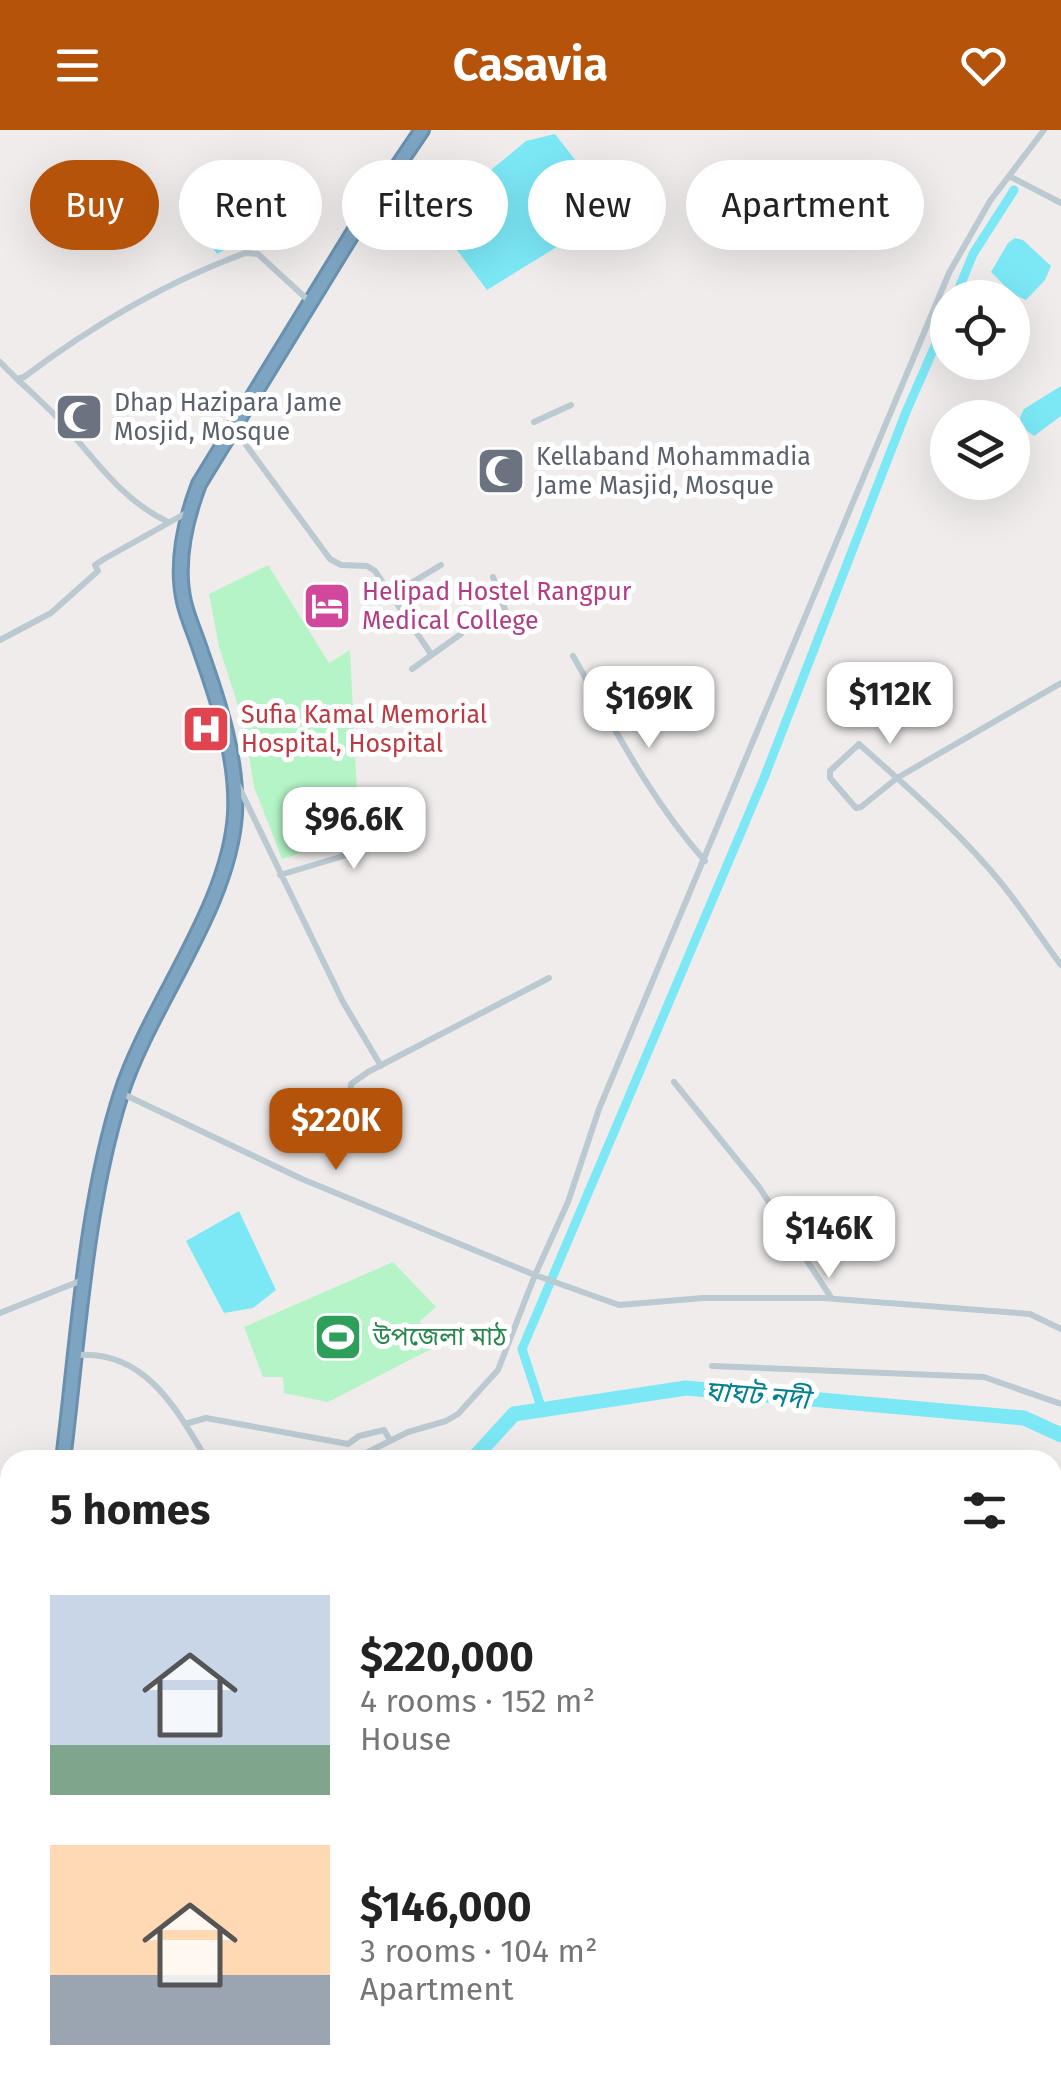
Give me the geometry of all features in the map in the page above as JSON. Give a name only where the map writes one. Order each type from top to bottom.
[{"type":"highway","points":[[64,1450],[103,1154],[135,1055],[205,915],[228,856],[235,816],[235,779],[212,683],[184,602],[181,560],[188,512],[200,484],[310,302],[422,130]]},
{"type":"street","points":[[371,1450],[458,1414],[498,1370],[568,1202],[599,1109],[950,273],[990,201],[1044,130]]},
{"type":"street","points":[[1009,176],[1061,203]]},
{"type":"street","points":[[16,379],[158,290],[245,253],[264,258],[310,302]]},
{"type":"street","points":[[0,362],[64,425],[108,478],[144,510],[170,522]]},
{"type":"street","points":[[534,422],[571,405]]},
{"type":"street","points":[[234,430],[330,558],[341,565],[372,568],[431,654]]},
{"type":"street","points":[[0,640],[51,613],[98,571],[96,565],[188,512]]},
{"type":"street","points":[[391,595],[441,565]]},
{"type":"street","points":[[493,577],[507,614]]},
{"type":"street","points":[[412,668],[461,634]]},
{"type":"street","points":[[573,656],[671,822],[705,860]]},
{"type":"street","points":[[1061,683],[897,778],[856,808],[830,778],[830,771],[858,744],[897,778],[1001,883],[1061,964]]},
{"type":"street","points":[[235,779],[343,1002],[380,1066]]},
{"type":"street","points":[[280,874],[360,852],[410,824]]},
{"type":"street","points":[[332,1119],[336,1109],[350,1098],[351,1084],[549,978]]},
{"type":"street","points":[[674,1082],[759,1187],[832,1299]]},
{"type":"street","points":[[121,1093],[302,1179],[537,1276],[620,1305],[703,1298],[832,1299],[1030,1314],[1061,1329]]},
{"type":"street","points":[[0,1314],[86,1278]]},
{"type":"street","points":[[76,1355],[97,1353],[133,1368],[160,1386],[202,1450]]},
{"type":"street","points":[[712,1366],[984,1377],[1061,1404]]},
{"type":"street","points":[[185,1424],[206,1418],[348,1444],[359,1436],[384,1430],[390,1440]]},
{"type":"green space","points":[[268,565],[329,663],[350,650],[359,835],[282,859],[254,787],[244,724],[219,647],[209,594]]},
{"type":"green space","name":"উপজেলা মাঠ","points":[[393,1262],[436,1307],[420,1321],[435,1347],[328,1402],[284,1393],[283,1377],[263,1377],[244,1327]]},
{"type":"water","points":[[555,134],[575,160],[528,160],[528,250],[552,250],[487,290],[457,250],[508,250],[508,160],[503,160],[526,141]]},
{"type":"water","points":[[1015,238],[1023,240],[1051,266],[1045,280],[1030,296],[1030,280],[999,280],[991,272]]},
{"type":"water","points":[[1061,386],[1061,416],[1034,436],[1030,433],[1030,405]]},
{"type":"water","points":[[239,1211],[276,1290],[253,1308],[224,1313],[186,1241]]},
{"type":"waterway","points":[[962,280],[973,254],[1014,190]]},
{"type":"waterway","points":[[542,1410],[522,1349],[764,778],[930,357]]},
{"type":"waterway","name":"ঘাঘট নদী","points":[[481,1450],[514,1414],[686,1388],[1024,1418],[1061,1435]]},
{"type":"place","name":"Dhap Hazipara Jame Mosjid, Mosque","points":[[79,417]]},
{"type":"place","name":"Kellaband Mohammadia Jame Masjid, Mosque","points":[[501,471]]},
{"type":"place","name":"Helipad Hostel Rangpur Medical College","points":[[327,606]]},
{"type":"place","name":"Sufia Kamal Memorial Hospital, Hospital","points":[[206,729]]},
{"type":"place","name":"উপজেলা মাঠ","points":[[338,1337]]}]
